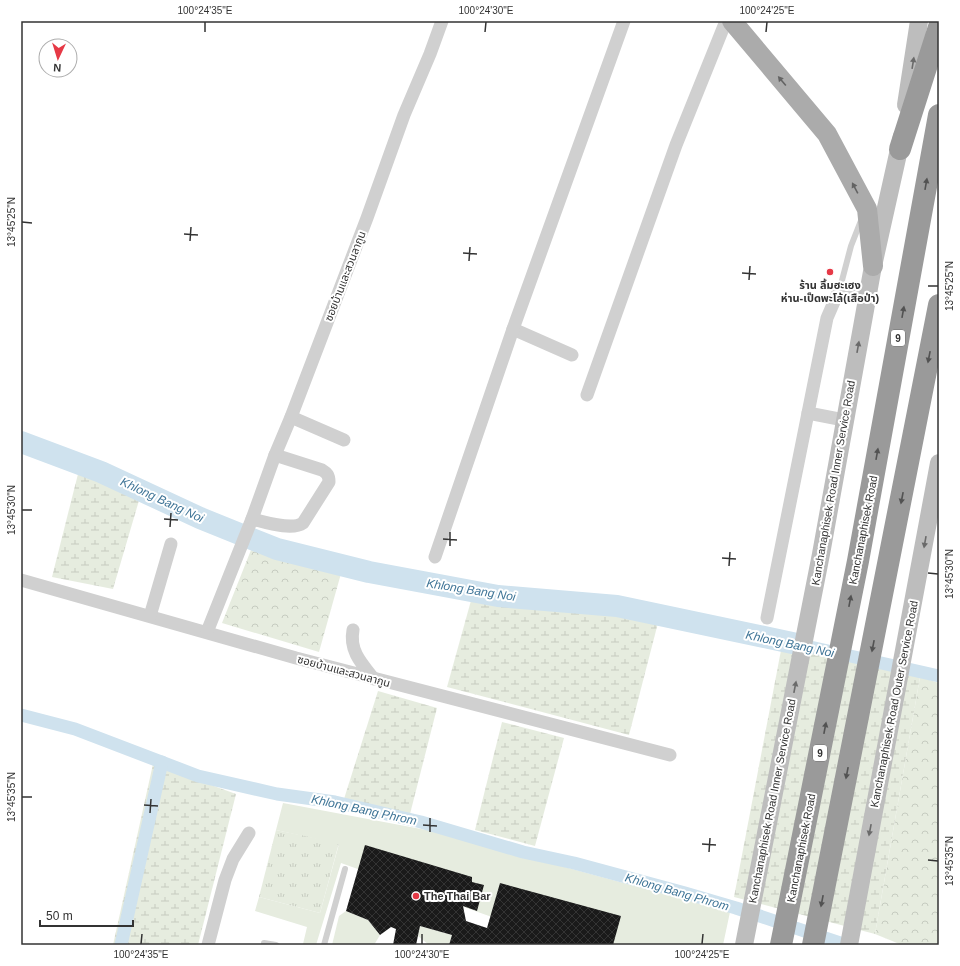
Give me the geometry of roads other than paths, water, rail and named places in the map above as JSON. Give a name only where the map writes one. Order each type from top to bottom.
[{"type":"highway","points":[[900,149],[939,27]]},
{"type":"highway","name":"Kanchanaphisek Road","points":[[781,945],[858,561],[939,115]]},
{"type":"highway","points":[[813,945],[939,305]]},
{"type":"main road","points":[[732,21],[827,134],[867,209],[873,266]]},
{"type":"main road","name":"Kanchanaphisek Road Inner Service Road","points":[[744,945],[821,554],[867,296],[900,149],[919,21]]},
{"type":"main road","name":"Kanchanaphisek Road Outer Service Road","points":[[849,945],[920,572],[939,462]]},
{"type":"street","name":"ซอยบ้านและสวนลากูน","points":[[206,632],[250,525],[275,455],[367,218],[404,115],[430,54],[442,21]]},
{"type":"street","points":[[435,557],[513,329],[624,21]]},
{"type":"street","points":[[588,395],[676,145],[726,21]]},
{"type":"street","points":[[767,618],[827,318],[840,288],[867,296]]},
{"type":"street","points":[[513,329],[572,355]]},
{"type":"street","points":[[808,414],[844,420]]},
{"type":"street","points":[[291,417],[344,440]]},
{"type":"street","points":[[250,525],[283,525],[294,527],[300,525],[329,482],[329,477],[322,470],[275,455]]},
{"type":"street","points":[[150,616],[172,544]]},
{"type":"street","name":"ซอยบ้านและสวนลากูน","points":[[21,580],[296,658],[670,755]]},
{"type":"street","points":[[353,630],[351,639],[353,648],[360,661],[374,679]]},
{"type":"street","points":[[208,945],[225,880],[234,859],[249,833]]},
{"type":"lane","points":[[840,288],[851,246],[860,222],[867,209]]},
{"type":"lane","points":[[324,945],[345,869]]},
{"type":"lane","points":[[264,945],[264,943],[276,945]]},
{"type":"waterway","name":"Khlong Bang Noi","points":[[21,442],[101,472],[200,518],[277,549],[369,572],[498,596],[617,606],[797,644]]},
{"type":"waterway","name":"Khlong Bang Noi","points":[[797,644],[939,676]]},
{"type":"waterway","name":"Khlong Bang Phrom","points":[[21,715],[75,729],[198,776],[277,794],[335,802],[421,822],[523,852],[574,863],[685,893],[736,908],[846,945]]},
{"type":"waterway","points":[[121,945],[162,762]]},
{"type":"place","name":"ร้าน ลิ้มฮะเฮง ห่าน-เป็ดพะโล้(เสือป่า)","points":[[830,272]]},
{"type":"place","name":"The Thai Bar","points":[[416,896]]}]
